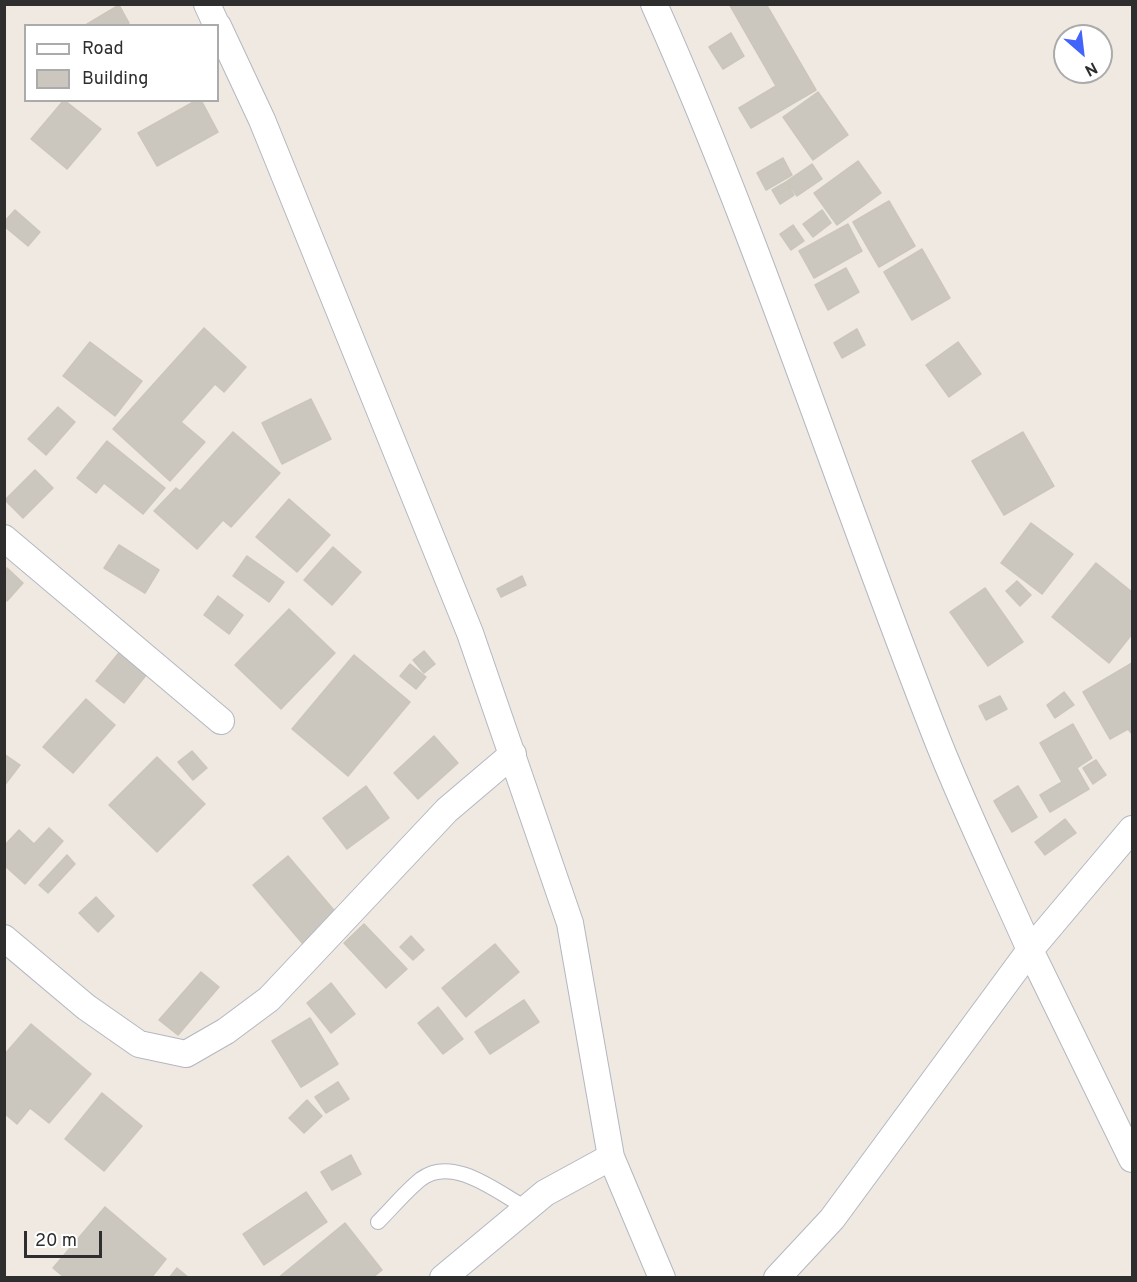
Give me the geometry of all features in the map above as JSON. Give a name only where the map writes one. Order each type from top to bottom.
[{"type":"street","points":[[207,4],[216,24]]},
{"type":"street","points":[[654,4],[713,140],[940,746],[1030,950],[1132,1159]]},
{"type":"street","points":[[219,30],[262,120],[470,633],[513,754],[570,923],[612,1157],[662,1278]]},
{"type":"street","points":[[4,538],[221,721]]},
{"type":"street","points":[[4,938],[86,1007],[139,1044],[186,1053],[226,1030],[269,999],[447,810],[513,754]]},
{"type":"street","points":[[777,1278],[832,1219],[1030,950],[1132,828]]},
{"type":"street","points":[[443,1278],[545,1192],[612,1157]]},
{"type":"lane","points":[[378,1222],[422,1178],[448,1170],[461,1173],[526,1208]]},
{"type":"building","points":[[729,4],[766,4],[816,90],[751,128],[739,108],[776,86]]},
{"type":"building","points":[[119,5],[129,23],[127,24],[87,24]]},
{"type":"building","points":[[731,33],[744,56],[723,69],[709,47]]},
{"type":"building","points":[[818,92],[848,135],[813,160],[783,117]]},
{"type":"building","points":[[62,102],[67,102],[101,129],[67,169],[31,139]]},
{"type":"building","points":[[193,102],[202,102],[218,132],[157,166],[138,133]]},
{"type":"building","points":[[783,158],[792,175],[766,190],[757,173]]},
{"type":"building","points":[[858,161],[881,193],[837,225],[814,193]]},
{"type":"building","points":[[812,164],[822,179],[797,196],[787,181]]},
{"type":"building","points":[[786,182],[794,195],[780,204],[772,190]]},
{"type":"building","points":[[889,201],[915,246],[879,267],[853,222]]},
{"type":"building","points":[[15,210],[40,232],[28,246],[4,226],[4,222]]},
{"type":"building","points":[[822,210],[831,223],[813,237],[803,224]]},
{"type":"building","points":[[848,224],[862,251],[814,278],[799,251]]},
{"type":"building","points":[[793,225],[804,241],[791,250],[780,234]]},
{"type":"building","points":[[922,249],[950,298],[912,320],[884,272]]},
{"type":"building","points":[[846,268],[859,292],[828,310],[815,285]]},
{"type":"building","points":[[204,328],[246,367],[224,392],[215,384],[181,422],[205,442],[170,481],[113,429]]},
{"type":"building","points":[[857,329],[865,345],[842,358],[834,343]]},
{"type":"building","points":[[90,342],[142,381],[115,416],[63,376]]},
{"type":"building","points":[[958,342],[981,374],[949,397],[926,365]]},
{"type":"building","points":[[311,399],[331,439],[282,464],[262,423]]},
{"type":"building","points":[[58,407],[75,422],[46,455],[28,439]]},
{"type":"building","points":[[233,432],[280,473],[231,527],[223,520],[197,549],[154,511],[176,488],[180,491]]},
{"type":"building","points":[[1023,432],[1054,486],[1004,515],[972,461]]},
{"type":"building","points":[[107,441],[165,488],[143,514],[104,483],[96,493],[77,478]]},
{"type":"building","points":[[35,470],[53,488],[23,518],[5,500]]},
{"type":"building","points":[[289,499],[330,535],[297,572],[256,537]]},
{"type":"building","points":[[1031,523],[1073,554],[1042,594],[1001,563]]},
{"type":"building","points":[[119,545],[159,570],[145,593],[104,568]]},
{"type":"building","points":[[333,547],[361,572],[332,605],[304,580]]},
{"type":"building","points":[[247,556],[284,582],[269,602],[233,576]]},
{"type":"building","points":[[1096,563],[1132,592],[1132,634],[1109,663],[1052,617]]},
{"type":"building","points":[[7,568],[23,583],[7,601],[4,599]]},
{"type":"building","points":[[522,576],[526,585],[501,597],[497,589]]},
{"type":"building","points":[[1017,581],[1031,595],[1020,606],[1006,591]]},
{"type":"building","points":[[985,588],[1023,642],[988,666],[950,612]]},
{"type":"building","points":[[218,596],[243,615],[229,634],[204,615]]},
{"type":"building","points":[[289,609],[335,653],[281,709],[235,665]]},
{"type":"building","points":[[122,649],[150,670],[124,703],[96,681]]},
{"type":"building","points":[[424,651],[435,664],[424,673],[413,660]]},
{"type":"building","points":[[354,655],[410,702],[348,776],[292,729]]},
{"type":"building","points":[[1132,663],[1132,734],[1128,729],[1110,739],[1083,692]]},
{"type":"building","points":[[410,664],[426,677],[416,689],[400,676]]},
{"type":"building","points":[[1064,692],[1074,705],[1055,718],[1047,705]]},
{"type":"building","points":[[1000,696],[1007,709],[986,720],[979,706]]},
{"type":"building","points":[[86,699],[115,725],[73,773],[43,747]]},
{"type":"building","points":[[1073,724],[1092,758],[1077,768],[1089,789],[1050,812],[1040,795],[1062,782],[1040,743]]},
{"type":"building","points":[[434,736],[458,763],[418,799],[394,773]]},
{"type":"building","points":[[192,751],[207,768],[193,780],[178,762]]},
{"type":"building","points":[[4,754],[20,765],[4,786]]},
{"type":"building","points":[[157,757],[205,804],[157,852],[109,805]]},
{"type":"building","points":[[1096,760],[1106,775],[1093,784],[1083,768]]},
{"type":"building","points":[[366,786],[389,818],[347,849],[323,818]]},
{"type":"building","points":[[1018,786],[1037,817],[1012,832],[994,801]]},
{"type":"building","points":[[1065,819],[1076,833],[1045,855],[1035,842]]},
{"type":"building","points":[[49,828],[63,841],[25,884],[4,865],[4,846],[19,830],[34,844]]},
{"type":"building","points":[[67,855],[75,864],[48,893],[39,885]]},
{"type":"building","points":[[288,856],[338,915],[303,944],[253,885]]},
{"type":"building","points":[[96,897],[114,916],[98,932],[79,913]]},
{"type":"building","points":[[364,924],[407,969],[386,988],[344,943]]},
{"type":"building","points":[[411,936],[424,950],[413,960],[400,947]]},
{"type":"building","points":[[495,944],[519,972],[466,1017],[442,988]]},
{"type":"building","points":[[201,972],[219,987],[178,1035],[159,1020]]},
{"type":"building","points":[[331,983],[355,1014],[331,1033],[307,1003]]},
{"type":"building","points":[[524,1000],[539,1022],[490,1054],[475,1032]]},
{"type":"building","points":[[438,1007],[463,1039],[443,1054],[418,1023]]},
{"type":"building","points":[[310,1018],[338,1064],[301,1087],[272,1041]]},
{"type":"building","points":[[31,1024],[91,1074],[49,1123],[30,1108],[17,1124],[4,1113],[4,1055]]},
{"type":"building","points":[[338,1082],[349,1099],[326,1113],[315,1097]]},
{"type":"building","points":[[102,1093],[142,1126],[104,1171],[65,1139]]},
{"type":"building","points":[[307,1100],[322,1116],[304,1133],[289,1118]]},
{"type":"building","points":[[351,1155],[361,1174],[332,1190],[321,1172]]},
{"type":"building","points":[[306,1192],[327,1222],[264,1265],[243,1234]]},
{"type":"building","points":[[105,1207],[166,1259],[151,1278],[65,1278],[53,1268]]},
{"type":"building","points":[[345,1223],[382,1270],[372,1278],[278,1278]]},
{"type":"building","points":[[177,1268],[189,1278],[169,1278]]}]
